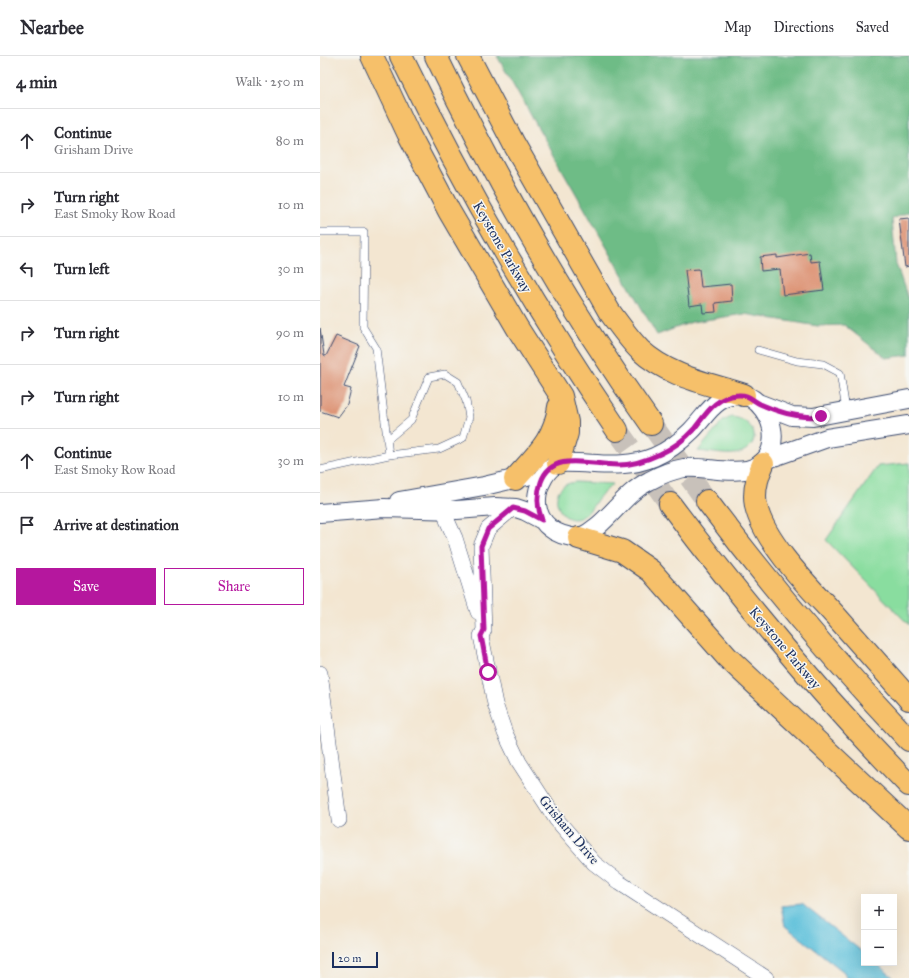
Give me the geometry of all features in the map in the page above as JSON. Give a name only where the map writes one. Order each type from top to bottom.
[{"type":"highway","points":[[372,56],[408,133],[449,211],[514,322],[561,396],[567,422],[567,433],[563,452],[552,467]]},
{"type":"highway","name":"Keystone Parkway","points":[[401,56],[447,148],[500,245],[558,341],[617,430]]},
{"type":"highway","points":[[436,56],[474,133],[527,229],[584,323],[651,424]]},
{"type":"highway","points":[[468,56],[514,144],[610,312],[623,330],[640,349],[661,366],[686,378],[751,399]]},
{"type":"highway","points":[[515,479],[545,445],[553,432],[557,422],[561,396]]},
{"type":"highway","points":[[765,461],[757,481],[755,500],[759,516],[769,536],[799,575],[909,699]]},
{"type":"highway","points":[[706,501],[810,630],[909,740]]},
{"type":"highway","name":"Keystone Parkway","points":[[670,504],[737,591],[804,671],[909,785]]},
{"type":"highway","points":[[579,538],[622,551],[651,571],[727,657],[909,828]]},
{"type":"street","points":[[444,508],[515,479],[552,467],[620,465],[644,461],[675,446],[693,429],[712,406],[732,396],[751,399],[792,416],[802,417],[813,417],[909,399]]},
{"type":"street","points":[[751,399],[767,415],[772,428],[772,444],[765,461]]},
{"type":"street","points":[[320,513],[384,508],[403,500],[444,508],[513,508],[525,511],[542,520],[558,533],[579,538],[599,526],[634,490],[665,474],[694,467],[739,471],[826,438],[909,425]]},
{"type":"street","points":[[542,520],[537,499],[540,485],[552,467]]},
{"type":"street","name":"Grisham Drive","points":[[444,508],[484,630]]},
{"type":"street","name":"Grisham Drive","points":[[513,508],[488,529],[481,546],[484,630],[481,636],[495,704],[505,734],[526,774],[556,819],[594,863],[620,883],[766,978]]},
{"type":"street","points":[[320,672],[339,820]]},
{"type":"lane","points":[[320,232],[364,232],[363,327],[376,348],[389,455]]},
{"type":"lane","points":[[758,350],[797,361],[823,364],[840,374],[846,410]]},
{"type":"lane","points":[[320,470],[389,455],[439,449],[463,438],[469,418],[466,402],[458,382],[445,374],[429,377],[411,420],[387,440]]},
{"type":"green space","points":[[497,56],[909,56],[909,212],[892,219],[896,264],[909,301],[909,355],[886,358],[844,325],[818,326],[744,314],[692,322],[657,335]]},
{"type":"green space","points":[[731,417],[745,421],[753,431],[753,442],[749,447],[742,452],[732,454],[698,451],[723,421]]},
{"type":"green space","points":[[909,463],[909,625],[826,540],[878,466]]},
{"type":"green space","points":[[576,482],[613,484],[599,497],[592,508],[585,515],[576,519],[568,518],[562,513],[558,506],[557,499],[559,491],[565,485]]},
{"type":"water","points":[[802,904],[861,951],[861,966],[880,966],[894,978],[846,978],[844,972],[785,926],[781,906]]},
{"type":"building","points":[[909,218],[909,266],[905,267],[899,219]]},
{"type":"building","points":[[810,253],[811,262],[820,261],[824,290],[783,295],[780,269],[761,271],[760,257],[777,255],[777,258]]},
{"type":"building","points":[[699,269],[701,287],[731,284],[732,301],[715,303],[716,312],[703,313],[702,304],[689,306],[685,270]]},
{"type":"building","points":[[320,328],[324,355],[326,356],[336,336],[360,346],[344,387],[351,389],[347,405],[338,417],[320,411]]},
{"type":"tunnel","points":[[651,424],[707,501]]},
{"type":"tunnel","points":[[617,430],[670,504]]},
{"type":"route","points":[[488,672],[481,636],[484,630],[481,546],[488,529],[513,508],[525,511],[542,520],[538,506],[538,492],[546,471],[551,467],[558,463],[571,462],[620,465],[644,461],[675,446],[693,429],[705,412],[725,398],[732,396],[744,395],[750,397],[758,403],[792,416],[821,416]]}]
